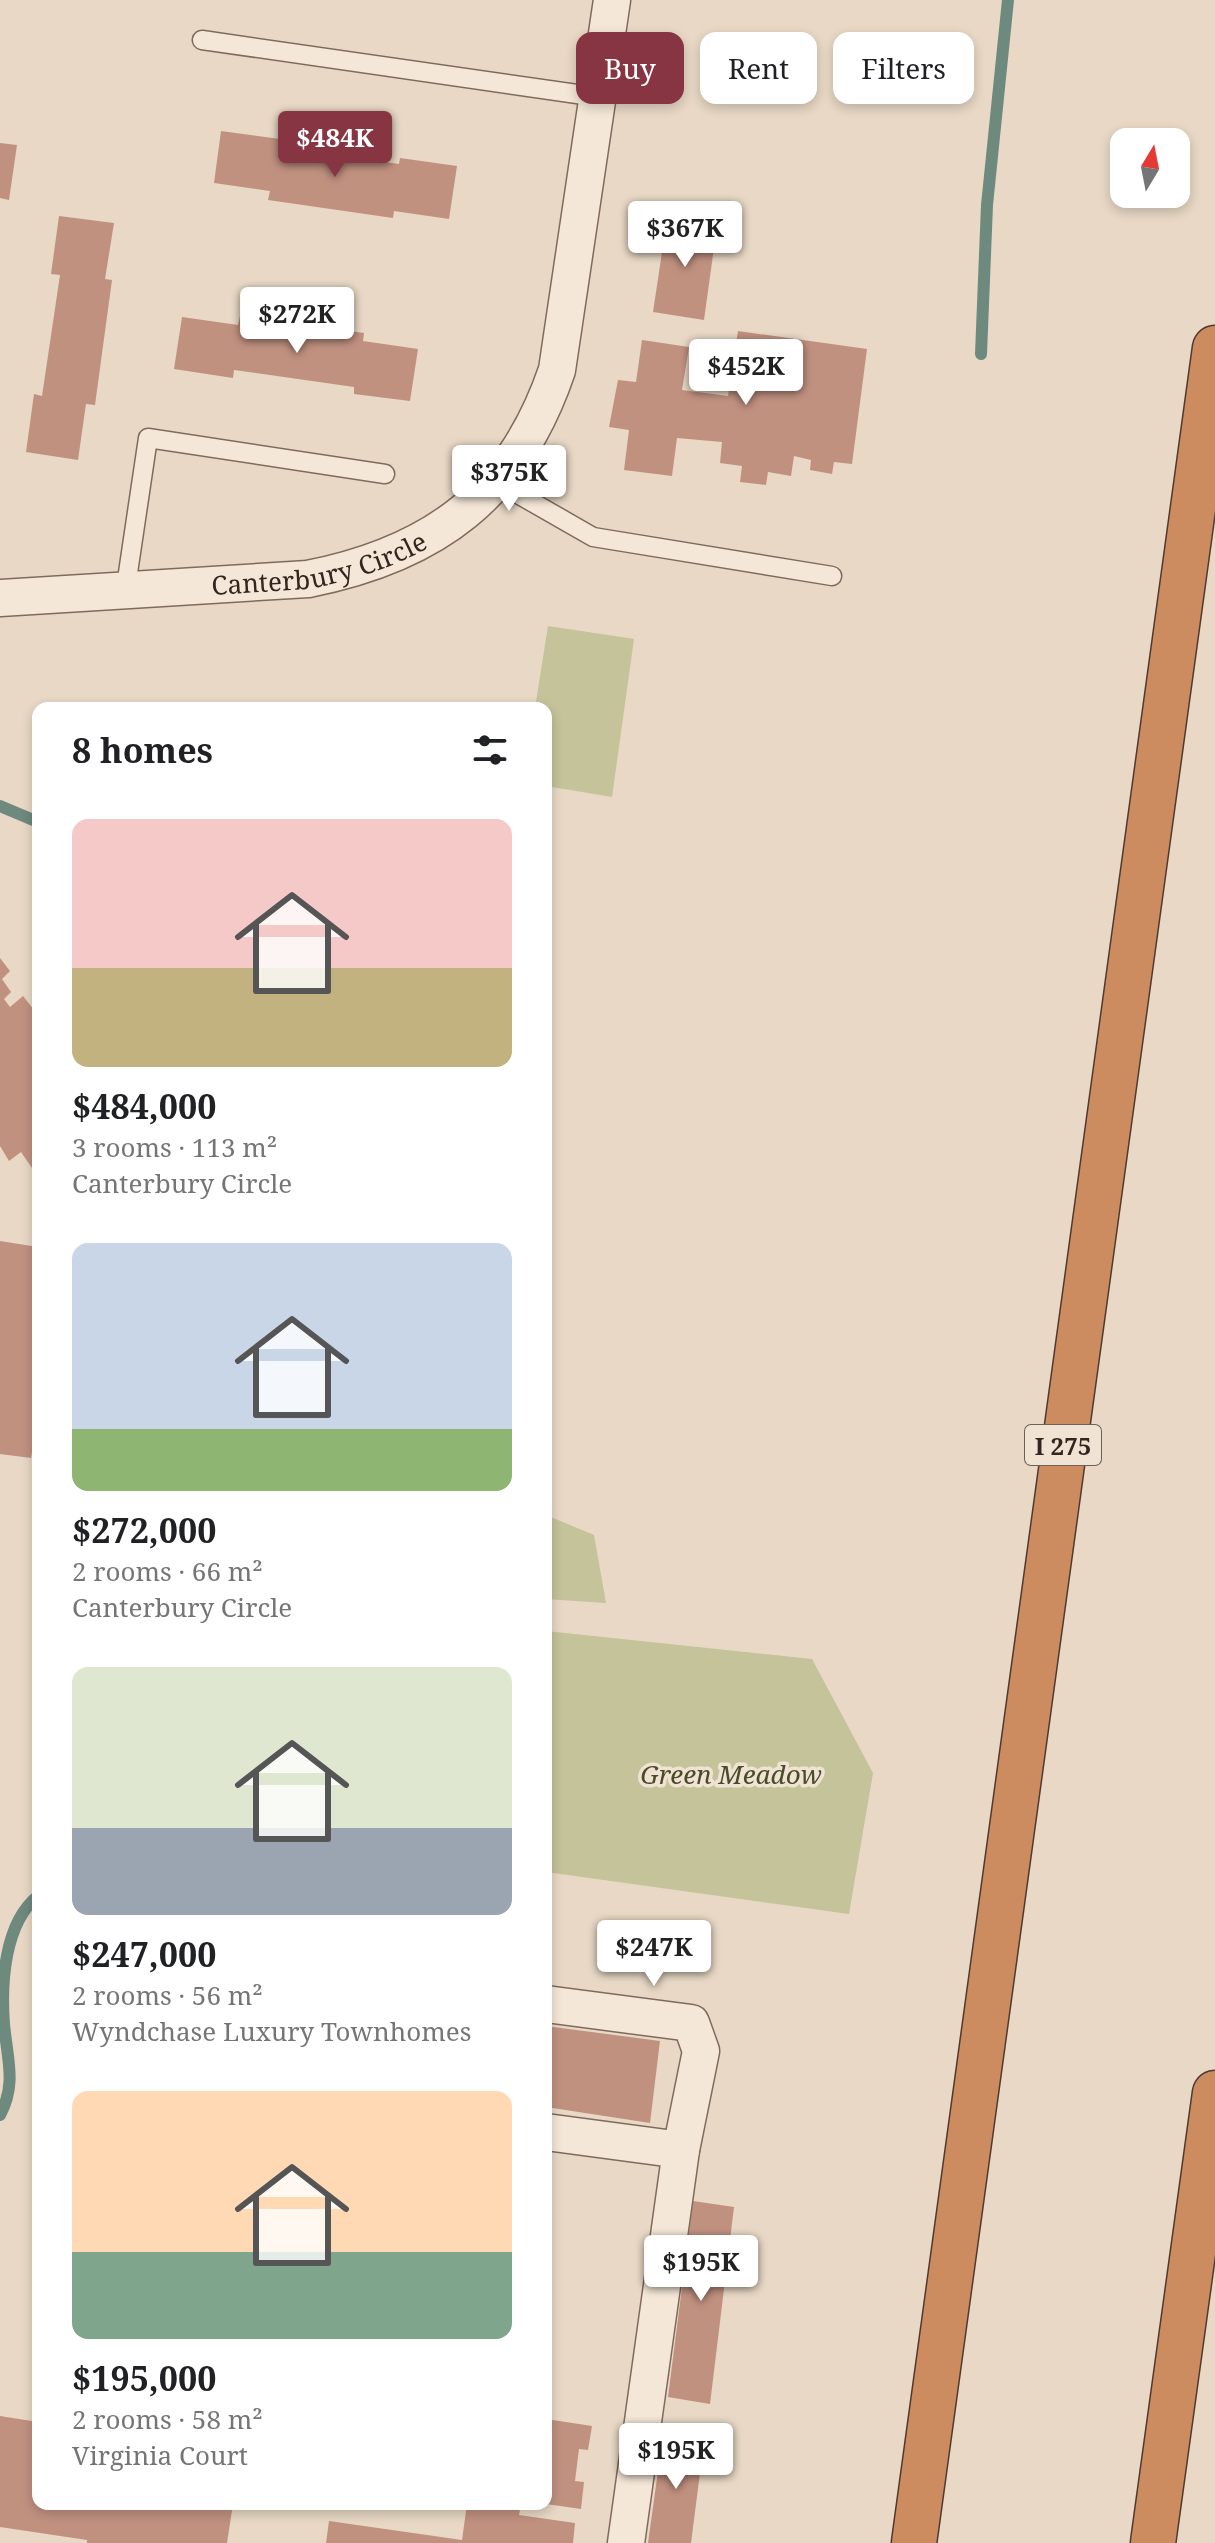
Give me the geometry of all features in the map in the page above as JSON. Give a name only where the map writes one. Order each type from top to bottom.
[{"type":"highway","name":"I 275","points":[[914,2543],[1215,348]]},
{"type":"highway","points":[[1153,2543],[1215,2093]]},
{"type":"street","name":"Canterbury Circle","points":[[607,32],[612,0]]},
{"type":"street","name":"Canterbury Circle","points":[[0,598],[125,593],[308,579],[353,570],[427,541],[464,515],[497,482],[526,442],[544,409],[557,370],[597,104]]},
{"type":"street","points":[[552,2005],[691,2023],[701,2051],[681,2150],[626,2543]]},
{"type":"street","points":[[552,2133],[681,2150]]},
{"type":"lane","points":[[202,40],[576,94]]},
{"type":"lane","points":[[125,593],[148,438],[385,474]]},
{"type":"lane","points":[[497,482],[593,537],[832,576]]},
{"type":"green space","points":[[548,626],[634,639],[612,797],[552,787],[552,702],[536,702]]},
{"type":"green space","points":[[552,1518],[594,1535],[606,1603],[552,1599]]},
{"type":"green space","name":"Green Meadow","points":[[552,1632],[812,1659],[873,1773],[849,1914],[552,1873]]},
{"type":"building","points":[[221,131],[280,139],[279,147],[399,164],[400,158],[457,166],[449,219],[394,211],[393,218],[268,200],[270,191],[214,183]]},
{"type":"building","points":[[0,143],[17,145],[9,200],[0,198]]},
{"type":"building","points":[[59,216],[114,223],[105,279],[112,280],[95,405],[86,404],[78,460],[26,452],[34,394],[42,396],[60,275],[51,274]]},
{"type":"building","points":[[667,219],[717,226],[704,320],[653,312]]},
{"type":"building","points":[[240,316],[364,333],[363,341],[418,349],[410,401],[354,394],[354,387],[234,370],[233,378],[174,369],[182,317],[238,325]]},
{"type":"building","points":[[738,331],[867,349],[852,464],[834,462],[832,474],[810,470],[811,460],[794,456],[791,476],[768,472],[766,485],[740,482],[742,466],[720,463],[722,442],[677,438],[672,476],[624,470],[629,430],[609,427],[618,380],[636,382],[642,340],[689,347],[682,390],[728,396]]},
{"type":"building","points":[[0,958],[10,971],[2,979],[11,992],[4,999],[10,1007],[23,996],[32,1007],[32,1168],[21,1152],[9,1161],[0,1146]]},
{"type":"building","points":[[0,1241],[32,1246],[32,1452],[31,1458],[0,1454]]},
{"type":"building","points":[[552,2027],[660,2041],[650,2123],[552,2108]]},
{"type":"building","points":[[693,2201],[734,2207],[710,2404],[668,2397]]},
{"type":"building","points":[[0,2416],[32,2421],[32,2510],[232,2510],[227,2543],[87,2543],[87,2540],[0,2527]]},
{"type":"building","points":[[552,2420],[592,2426],[588,2450],[579,2449],[575,2481],[584,2482],[581,2509],[552,2505]]},
{"type":"building","points":[[663,2435],[704,2442],[691,2543],[648,2543]]},
{"type":"building","points":[[466,2510],[520,2510],[519,2515],[575,2523],[573,2543],[326,2543],[329,2521],[462,2540]]},
{"type":"waterway","points":[[981,354],[987,205],[1008,0]]},
{"type":"waterway","points":[[0,806],[32,819]]},
{"type":"waterway","points":[[0,2115],[10,2082],[3,2008],[4,1973],[18,1922],[32,1903]]}]
